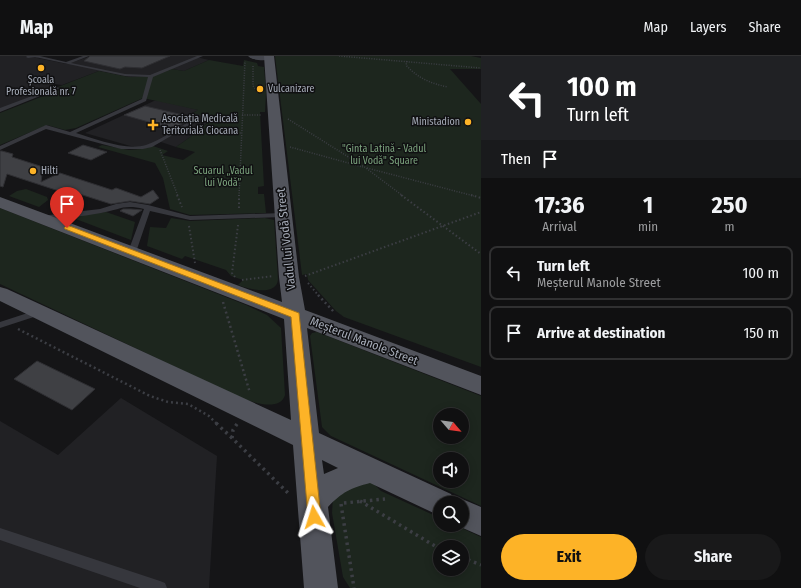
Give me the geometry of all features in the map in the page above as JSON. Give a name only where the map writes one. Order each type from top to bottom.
[{"type":"main road","points":[[251,60],[269,56]]},
{"type":"main road","name":"Vadul lui Vodă Street","points":[[269,56],[283,215],[295,315],[306,439],[327,503],[321,588]]},
{"type":"main road","name":"Meșterul Manole Street","points":[[0,202],[481,386]]},
{"type":"main road","points":[[0,293],[433,500]]},
{"type":"main road","points":[[327,503],[328,485],[337,480],[372,471]]},
{"type":"main road","points":[[469,516],[481,522]]},
{"type":"lane","points":[[42,58],[48,56]]},
{"type":"lane","points":[[66,63],[87,56]]},
{"type":"lane","points":[[28,57],[42,58],[125,75],[151,76],[201,56]]},
{"type":"lane","points":[[72,134],[144,100],[151,76]]},
{"type":"lane","points":[[0,110],[58,88]]},
{"type":"lane","points":[[0,148],[46,127],[121,147],[138,148],[150,146],[190,124]]},
{"type":"lane","points":[[41,218],[101,212],[124,204],[135,204],[185,217],[283,215]]},
{"type":"lane","points":[[132,252],[148,207]]},
{"type":"lane","points":[[3,324],[40,312]]},
{"type":"lane","points":[[0,534],[160,588]]},
{"type":"path","points":[[339,56],[481,68]]},
{"type":"path","points":[[251,60],[253,86],[261,96]]},
{"type":"path","points":[[240,280],[232,273],[239,216],[242,115],[251,60]]},
{"type":"path","points":[[407,61],[406,65],[409,69],[422,78],[438,86],[448,87]]},
{"type":"path","points":[[242,115],[262,114]]},
{"type":"path","points":[[288,119],[366,168],[481,254]]},
{"type":"path","points":[[190,124],[221,133],[241,133]]},
{"type":"path","points":[[286,146],[366,168],[464,192],[481,198]]},
{"type":"path","points":[[334,311],[302,277],[444,227],[481,212]]},
{"type":"path","points":[[3,324],[150,396],[168,402],[188,404],[209,416],[232,438]]},
{"type":"path","points":[[359,501],[433,545]]},
{"type":"path","points":[[327,503],[354,588]]},
{"type":"path","points":[[469,560],[481,565]]},
{"type":"shaded area","points":[[0,56],[40,56],[37,58],[67,64],[91,56],[198,56],[196,57],[209,60],[184,71],[172,69],[154,76],[129,77],[99,71],[62,85],[55,84],[53,85],[56,86],[51,88],[53,89],[0,109]]},
{"type":"shaded area","name":"Asociația Medicală Teritorială Ciocana","points":[[156,100],[199,110],[194,112],[213,117],[196,133],[176,147],[161,142],[141,149],[85,133]]},
{"type":"shaded area","points":[[121,398],[217,456],[209,588],[0,588],[0,421],[58,455]]},
{"type":"green space","name":"\"Ginta Latină - Vadul lui Vodă\" Square","points":[[275,56],[471,56],[481,58],[481,69],[450,69],[481,104],[481,367],[344,317],[336,311],[308,280],[307,274],[302,275]]},
{"type":"green space","name":"Scuarul „Vadul lui Vodă”","points":[[209,60],[243,66],[244,60],[257,63],[258,66],[264,67],[266,93],[265,112],[260,112],[264,186],[258,187],[258,194],[264,194],[266,213],[190,215],[170,209],[163,178],[155,163],[98,147],[102,145],[129,150],[153,146],[168,151],[162,155],[183,160],[195,152],[176,147],[196,133],[213,118],[193,113],[198,110],[143,98],[76,128],[65,130],[47,125],[0,145],[0,113],[64,88],[58,87],[99,71],[129,77],[154,76],[172,69],[184,71]]},
{"type":"green space","points":[[26,189],[47,197],[48,200],[39,207],[9,196],[17,191]]},
{"type":"green space","points":[[0,208],[246,305],[267,315],[281,328],[285,395],[282,400],[278,403],[265,404],[252,402],[241,398],[0,284]]},
{"type":"green space","points":[[106,212],[135,222],[131,240],[68,216]]},
{"type":"green space","name":"Scuarul „Vadul lui Vodă”","points":[[171,218],[190,221],[265,218],[274,220],[278,279],[276,285],[268,290],[255,290],[243,287],[238,285],[243,280],[231,276],[226,270],[185,256],[182,259],[147,246],[150,227],[166,228]]},
{"type":"green space","points":[[317,332],[481,396],[481,506],[469,500],[469,496],[460,496],[442,488],[469,488],[469,452],[433,452],[433,484],[331,436],[322,427],[310,336],[312,333]]},
{"type":"green space","points":[[372,482],[381,491],[433,515],[433,532],[469,531],[481,537],[481,588],[350,588],[343,577],[332,513],[333,496],[347,484]]},
{"type":"building","points":[[90,56],[170,56],[142,68],[125,67],[120,69],[84,61]]},
{"type":"building","points":[[145,106],[183,115],[176,119],[187,121],[173,129],[124,115]]},
{"type":"building","points":[[83,145],[107,152],[91,160],[68,153]]},
{"type":"building","points":[[0,151],[13,154],[12,157],[43,167],[41,182],[60,173],[112,190],[116,188],[141,197],[153,190],[159,198],[150,204],[130,201],[111,204],[70,191],[65,193],[7,174],[3,187],[0,186]]},
{"type":"building","points":[[123,209],[142,210],[133,216],[120,211]]},
{"type":"building","points":[[37,361],[95,389],[72,410],[14,379]]},
{"type":"place","name":"Școala Profesională nr. 7","points":[[41,68]]},
{"type":"place","name":"Vulcanizare","points":[[260,89]]},
{"type":"place","name":"Ministadion","points":[[468,122]]},
{"type":"place","name":"Asociația Medicală Teritorială Ciocana","points":[[153,125]]},
{"type":"place","name":"Hilti","points":[[33,171]]},
{"type":"route","points":[[67,228],[295,315],[314,517]]}]
